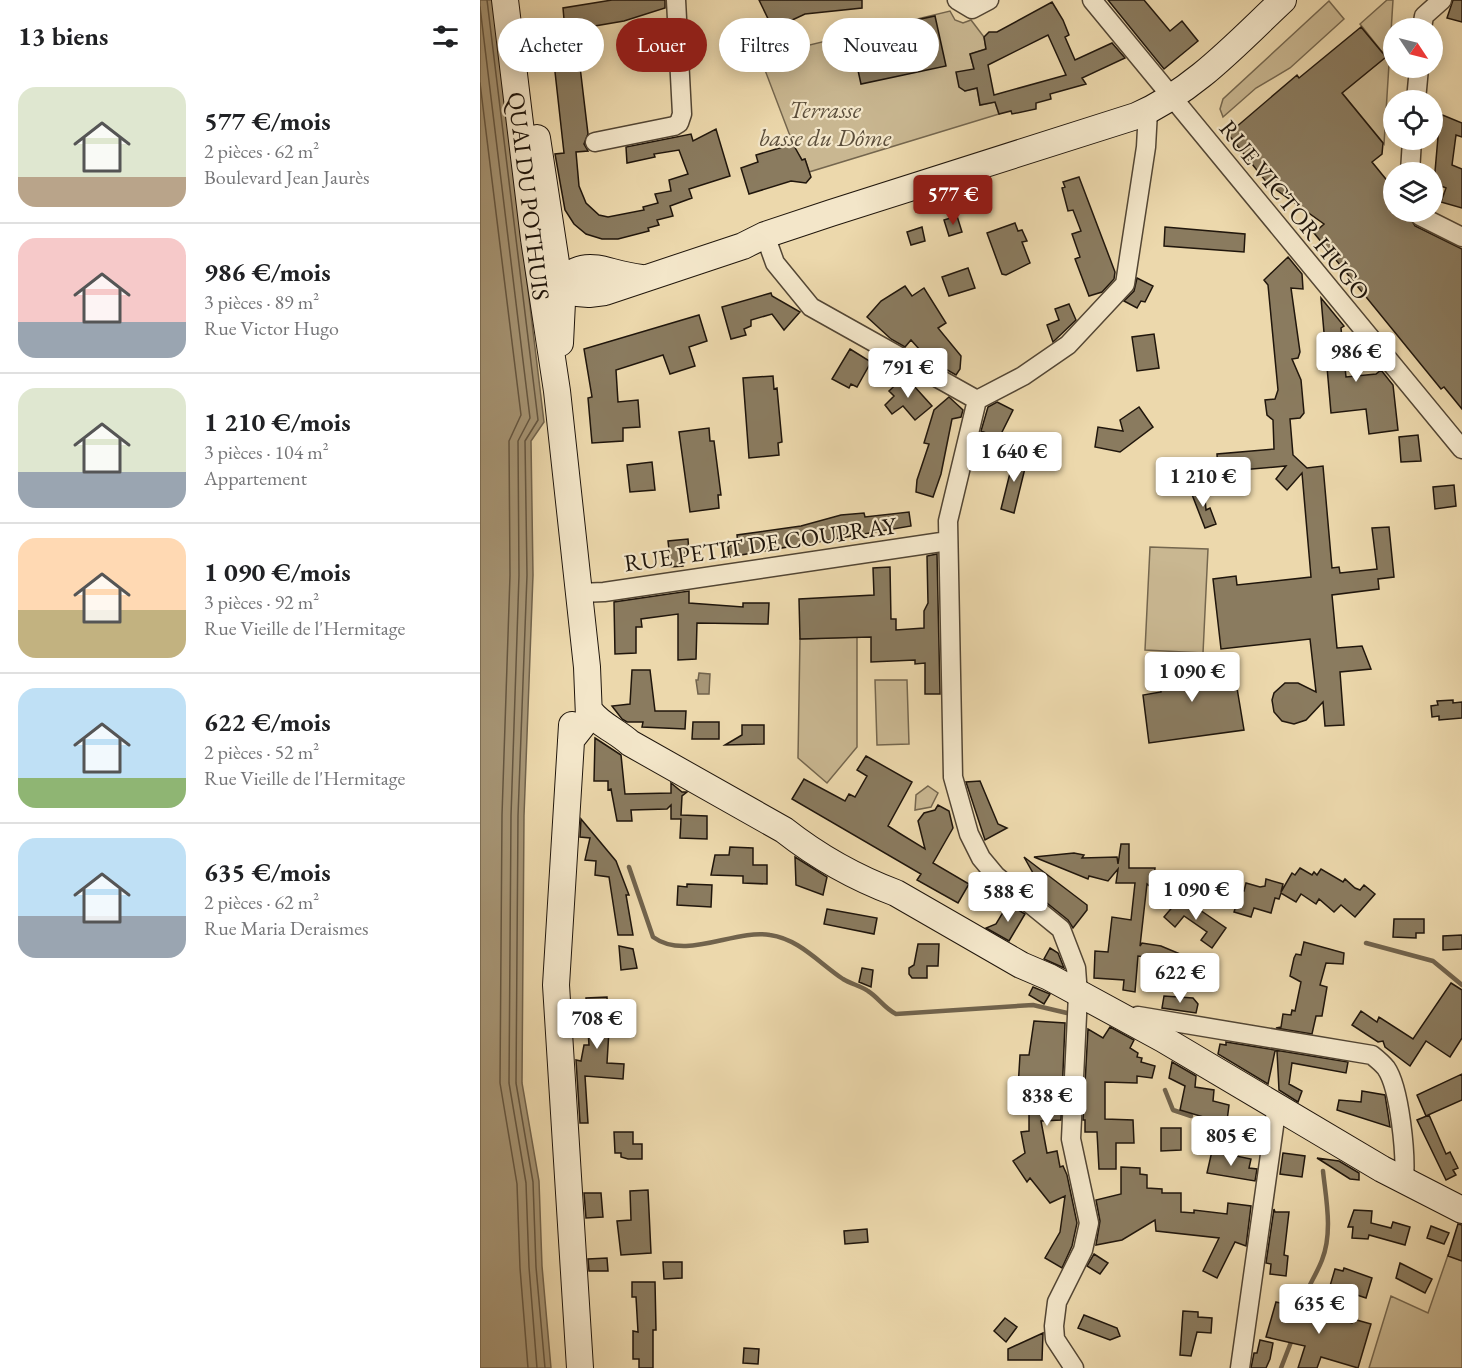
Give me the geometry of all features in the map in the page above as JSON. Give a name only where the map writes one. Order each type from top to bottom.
[{"type":"main road","name":"QUAI DU POTHUIS","points":[[506,0],[543,234]]},
{"type":"main road","name":"QUAI DU POTHUIS","points":[[517,0],[531,110],[541,154],[542,303],[557,391],[581,621],[582,718],[556,985],[580,1368]]},
{"type":"main road","points":[[542,303],[559,282],[574,269],[602,281],[642,278],[743,246],[765,235],[1148,111],[1196,80],[1283,0]]},
{"type":"main road","points":[[543,234],[602,281]]},
{"type":"main road","points":[[543,234],[547,266],[559,282]]},
{"type":"main road","name":"QUAI DU POTHUIS","points":[[560,352],[575,319],[590,301],[602,281]]},
{"type":"main road","name":"QUAI DU POTHUIS","points":[[557,391],[562,302],[559,282]]},
{"type":"main road","points":[[582,718],[617,741],[630,743],[784,830],[823,857],[875,885],[896,893],[1078,995],[1133,1023],[1277,1105],[1298,1121],[1462,1210]]},
{"type":"street","points":[[595,142],[674,126],[679,123],[682,114],[676,0]]},
{"type":"street","points":[[957,0],[972,9],[990,0]]},
{"type":"street","name":"RUE VICTOR HUGO","points":[[1092,0],[1170,98],[1462,449]]},
{"type":"street","points":[[1421,15],[1442,0]]},
{"type":"street","points":[[1074,1368],[1055,1340],[1054,1312],[1063,1287],[1083,1250],[1089,1223],[1071,1139],[1070,1106],[1078,995],[1071,951],[1061,929],[996,876],[981,858],[969,834],[957,798],[953,777],[949,668],[948,520],[977,400],[1023,376],[1068,345],[1125,284],[1146,147],[1148,111]]},
{"type":"street","points":[[1434,222],[1462,237]]},
{"type":"street","points":[[765,235],[775,263],[811,307],[977,400]]},
{"type":"street","name":"RUE PETIT DE COUPRAY","points":[[579,593],[604,592],[948,541]]},
{"type":"street","points":[[1133,1023],[1138,1016],[1372,1055],[1387,1069],[1395,1090],[1405,1167],[1404,1179]]},
{"type":"street","points":[[1240,1368],[1277,1105]]},
{"type":"green space","points":[[1387,0],[1393,0],[1392,18],[1383,18],[1383,53],[1360,24]]},
{"type":"green space","points":[[1329,1],[1344,19],[1290,68],[1256,88],[1223,117],[1220,109],[1223,99]]},
{"type":"green space","name":"Terrasse basse du Dôme","points":[[950,11],[955,20],[963,23],[971,20],[984,37],[986,49],[970,54],[974,69],[965,91],[977,88],[980,105],[995,102],[999,114],[809,172],[805,159],[802,160],[795,149],[766,72],[810,72],[810,45],[822,42],[822,72],[939,72],[939,18],[921,18]]},
{"type":"green space","points":[[1383,59],[1383,78],[1388,78],[1387,90],[1383,90],[1383,143],[1342,93]]},
{"type":"green space","points":[[1150,547],[1208,549],[1203,653],[1145,650]]},
{"type":"green space","points":[[857,637],[857,747],[827,783],[798,758],[800,639]]},
{"type":"green space","points":[[875,680],[907,680],[909,744],[877,745]]},
{"type":"green space","points":[[928,786],[938,793],[931,807],[915,810],[916,795]]},
{"type":"green space","points":[[1448,1255],[1462,1261],[1462,1368],[1369,1368],[1391,1296],[1428,1313]]},
{"type":"water","points":[[480,0],[493,0],[498,41],[498,72],[502,72],[544,422],[531,441],[533,575],[524,816],[522,1083],[539,1181],[542,1266],[551,1368],[480,1368]]},
{"type":"water","points":[[699,673],[710,674],[709,694],[698,694],[696,680],[698,680]]},
{"type":"building","points":[[612,0],[665,0],[665,8],[633,18],[616,18],[616,22],[604,24],[604,18],[564,18],[563,8]]},
{"type":"building","points":[[759,0],[862,0],[862,8],[805,14],[796,18],[768,18]]},
{"type":"building","points":[[1108,0],[1144,0],[1170,31],[1182,21],[1198,41],[1164,69]]},
{"type":"building","points":[[1453,0],[1462,0],[1462,22],[1447,18]]},
{"type":"building","points":[[1052,2],[1069,35],[1065,37],[1075,60],[1112,43],[1125,58],[1082,78],[1086,84],[1050,94],[1051,99],[1036,103],[1036,109],[999,114],[995,102],[980,105],[977,88],[965,91],[959,87],[956,72],[974,69],[970,54],[986,49],[984,37],[989,32],[997,32]],"holes":[[[1048,35],[1066,75],[994,95],[988,65]]]},
{"type":"building","points":[[1361,27],[1383,53],[1383,59],[1342,93],[1383,143],[1382,154],[1372,162],[1383,176],[1383,222],[1413,222],[1415,226],[1462,249],[1462,409],[1444,387],[1441,389],[1314,233],[1324,224],[1268,184],[1228,134],[1297,75],[1299,78]]},
{"type":"building","points":[[939,34],[946,66],[939,67]]},
{"type":"building","points":[[555,72],[581,72],[588,134],[584,144],[588,151],[576,152],[579,186],[586,203],[599,215],[608,217],[644,210],[643,207],[658,203],[655,194],[671,191],[669,180],[688,174],[679,150],[654,154],[655,157],[627,163],[626,147],[691,134],[693,141],[716,129],[730,176],[689,189],[692,198],[670,206],[673,216],[657,220],[659,225],[648,228],[649,231],[618,239],[602,239],[586,234],[574,224],[565,210],[555,154],[564,153]]},
{"type":"building","points":[[858,72],[918,72],[861,84]]},
{"type":"building","points":[[1443,115],[1462,123],[1462,137],[1456,135],[1452,165],[1462,169],[1462,208],[1443,203],[1446,188],[1443,187],[1443,162],[1436,162],[1437,150],[1443,150]]},
{"type":"building","points":[[793,144],[802,160],[805,159],[811,177],[806,183],[791,181],[749,194],[741,168],[758,162],[756,155]]},
{"type":"building","points":[[1079,177],[1115,272],[1114,279],[1102,292],[1089,296],[1075,259],[1080,257],[1072,234],[1081,231],[1073,210],[1068,211],[1062,188],[1065,187],[1063,182]]},
{"type":"building","points":[[957,216],[962,232],[949,236],[944,220]]},
{"type":"building","points":[[1015,223],[1018,231],[1022,230],[1027,241],[1022,242],[1030,263],[1006,275],[1002,274],[987,233]]},
{"type":"building","points":[[922,227],[925,241],[911,245],[907,232]]},
{"type":"building","points":[[1165,227],[1245,234],[1244,252],[1164,246]]},
{"type":"building","points":[[1288,257],[1302,274],[1303,289],[1291,288],[1300,352],[1298,358],[1292,359],[1301,380],[1304,413],[1300,418],[1290,419],[1293,455],[1307,468],[1323,466],[1332,568],[1339,567],[1340,573],[1377,569],[1372,528],[1389,527],[1394,577],[1378,579],[1379,589],[1332,595],[1337,648],[1362,646],[1371,669],[1340,672],[1344,725],[1325,726],[1323,702],[1306,720],[1294,724],[1282,721],[1274,712],[1272,700],[1274,693],[1285,683],[1298,683],[1316,692],[1310,639],[1221,649],[1213,579],[1236,576],[1237,585],[1311,577],[1302,473],[1287,490],[1276,479],[1286,466],[1218,472],[1217,454],[1274,449],[1273,420],[1267,415],[1265,400],[1275,399],[1278,390],[1268,285],[1264,280]]},
{"type":"building","points":[[968,268],[975,288],[949,296],[942,277]]},
{"type":"building","points":[[1137,278],[1153,286],[1145,302],[1141,301],[1137,308],[1124,301],[1134,291]]},
{"type":"building","points":[[905,286],[912,296],[924,288],[946,323],[938,328],[961,356],[960,369],[956,375],[928,359],[911,340],[905,347],[891,339],[867,317],[881,301]]},
{"type":"building","points":[[771,293],[772,296],[800,312],[784,330],[772,314],[751,320],[751,326],[744,329],[746,335],[731,339],[722,307]]},
{"type":"building","points":[[1321,298],[1344,326],[1341,328],[1346,377],[1376,374],[1381,370],[1393,385],[1398,430],[1369,434],[1366,409],[1331,413]]},
{"type":"building","points":[[1069,304],[1076,320],[1053,342],[1047,325],[1059,320],[1055,309]]},
{"type":"building","points":[[699,315],[707,341],[689,347],[695,366],[670,374],[663,355],[616,370],[618,402],[638,400],[640,427],[623,428],[623,441],[592,443],[588,398],[592,397],[584,349]]},
{"type":"building","points":[[1154,334],[1159,368],[1137,371],[1132,337]]},
{"type":"building","points":[[850,349],[871,362],[857,387],[851,384],[849,388],[832,379]]},
{"type":"building","points":[[773,376],[774,389],[777,388],[782,442],[778,443],[779,455],[749,458],[743,378]]},
{"type":"building","points":[[905,376],[932,406],[915,420],[903,406],[892,414],[885,405],[894,396],[889,391]]},
{"type":"building","points":[[949,397],[963,410],[961,417],[952,419],[941,474],[933,497],[916,492],[917,480],[929,444],[924,443],[934,410]]},
{"type":"building","points":[[997,402],[1013,410],[999,438],[981,431],[988,407]]},
{"type":"building","points":[[1139,407],[1153,427],[1120,452],[1095,447],[1098,427],[1123,431],[1120,420]]},
{"type":"building","points":[[709,428],[710,441],[714,441],[721,495],[718,495],[719,508],[690,512],[679,432]]},
{"type":"building","points":[[1418,435],[1421,461],[1401,462],[1399,437]]},
{"type":"building","points":[[1015,453],[1028,456],[1014,513],[1001,509]]},
{"type":"building","points":[[652,462],[655,490],[630,492],[627,465]]},
{"type":"building","points":[[1454,485],[1456,506],[1435,509],[1433,487]]},
{"type":"building","points":[[1204,487],[1206,510],[1210,508],[1216,524],[1205,528],[1191,492]]},
{"type":"building","points":[[909,512],[911,526],[729,557],[728,546],[738,544],[737,535],[801,526],[841,515],[864,513],[865,517]]},
{"type":"building","points":[[688,539],[689,553],[682,553],[683,566],[671,567],[668,541]]},
{"type":"building","points":[[937,554],[940,694],[925,694],[925,663],[915,664],[915,660],[871,662],[871,637],[800,639],[799,599],[874,595],[873,568],[890,567],[891,619],[896,619],[896,630],[924,628],[924,611],[928,603],[927,556]]},
{"type":"building","points":[[689,591],[689,603],[743,607],[743,603],[769,603],[768,624],[697,623],[696,659],[678,660],[678,614],[641,619],[642,627],[636,627],[636,653],[615,654],[614,602]]},
{"type":"building","points":[[1214,658],[1218,685],[1236,682],[1244,730],[1149,743],[1143,695],[1161,692],[1158,665]]},
{"type":"building","points":[[632,670],[650,670],[655,711],[686,711],[685,729],[642,727],[643,722],[627,722],[622,719],[612,706],[630,704]]},
{"type":"building","points":[[1453,700],[1453,703],[1462,702],[1462,718],[1439,720],[1439,716],[1432,717],[1431,706],[1438,705],[1437,701]]},
{"type":"building","points":[[693,722],[719,722],[719,739],[692,739]]},
{"type":"building","points":[[742,725],[764,725],[764,744],[725,745],[742,735]]},
{"type":"building","points":[[595,738],[621,755],[625,794],[671,793],[671,783],[682,792],[687,792],[682,796],[681,815],[707,816],[707,839],[680,838],[681,819],[671,819],[671,805],[667,809],[631,810],[632,821],[617,821],[611,789],[608,790],[608,781],[594,781]]},
{"type":"building","points":[[866,756],[912,782],[888,826],[925,849],[918,821],[924,813],[935,810],[938,805],[949,811],[953,828],[933,863],[969,884],[958,903],[917,880],[921,874],[792,799],[804,779],[845,801],[849,794],[855,797],[867,776],[857,770]]},
{"type":"building","points":[[980,781],[998,824],[1007,828],[985,840],[966,782]]},
{"type":"building","points":[[581,819],[616,861],[629,895],[626,895],[633,935],[618,935],[609,877],[595,875],[596,861],[585,860],[590,838],[580,837]]},
{"type":"building","points":[[1121,844],[1129,844],[1129,868],[1155,868],[1153,889],[1147,884],[1140,946],[1142,943],[1161,946],[1192,959],[1191,963],[1182,962],[1202,974],[1209,988],[1198,990],[1171,973],[1167,967],[1172,960],[1138,956],[1135,992],[1123,990],[1124,980],[1094,978],[1095,951],[1108,952],[1112,917],[1131,920],[1135,883],[1116,883],[1118,869],[1108,881],[1089,876],[1088,879],[1034,857],[1074,853],[1084,855],[1082,858],[1117,857],[1118,864]]},
{"type":"building","points":[[730,847],[753,848],[753,865],[767,865],[767,884],[743,883],[743,876],[711,875],[715,855],[729,855]]},
{"type":"building","points":[[795,857],[827,877],[823,895],[796,885]]},
{"type":"building","points":[[1024,857],[1087,905],[1087,910],[1073,928],[1068,920],[1032,891],[1038,882]]},
{"type":"building","points":[[1300,868],[1312,875],[1314,872],[1317,875],[1321,869],[1343,882],[1345,879],[1360,890],[1364,885],[1375,894],[1355,917],[1341,905],[1334,912],[1319,899],[1316,904],[1301,894],[1296,902],[1281,893],[1279,899],[1275,898],[1271,913],[1254,908],[1251,917],[1234,912],[1241,890],[1244,891],[1246,883],[1265,886],[1266,879],[1283,884],[1281,892],[1292,873],[1295,875]]},
{"type":"building","points":[[687,884],[712,885],[711,907],[677,905],[678,886],[687,887]]},
{"type":"building","points":[[1181,897],[1226,928],[1212,948],[1201,940],[1207,932],[1184,916],[1175,927],[1164,917]]},
{"type":"building","points":[[1008,904],[1025,914],[1009,941],[986,928],[996,924]]},
{"type":"building","points":[[827,909],[877,918],[874,934],[824,924]]},
{"type":"building","points":[[1394,919],[1424,919],[1424,933],[1416,933],[1416,938],[1393,937]]},
{"type":"building","points":[[1462,935],[1462,949],[1443,950],[1443,936]]},
{"type":"building","points":[[1304,942],[1344,953],[1343,964],[1326,963],[1320,985],[1327,987],[1322,1016],[1316,1016],[1312,1034],[1276,1028],[1281,1027],[1283,1014],[1291,1015],[1292,1010],[1295,1011],[1301,982],[1290,976],[1294,958],[1296,954],[1301,955]]},
{"type":"building","points":[[918,944],[939,944],[938,966],[927,966],[927,978],[912,978],[909,974],[909,968],[914,965]]},
{"type":"building","points":[[619,946],[633,949],[637,968],[621,970]]},
{"type":"building","points":[[1050,948],[1058,953],[1064,968],[1044,959]]},
{"type":"building","points":[[862,968],[873,970],[871,987],[859,982]]},
{"type":"building","points":[[1451,983],[1462,990],[1462,1038],[1450,1057],[1426,1041],[1410,1066],[1385,1047],[1383,1041],[1378,1042],[1352,1025],[1361,1011],[1377,1022],[1379,1017],[1413,1039]]},
{"type":"building","points":[[1033,987],[1050,994],[1044,1004],[1029,995]]},
{"type":"building","points":[[1164,996],[1193,998],[1198,1004],[1196,1013],[1162,1008]]},
{"type":"building","points":[[607,997],[608,1016],[620,1016],[621,1029],[609,1030],[607,1063],[624,1064],[623,1079],[585,1076],[588,1123],[580,1123],[576,1060],[581,1061],[584,1045],[589,1045],[586,998]]},
{"type":"building","points":[[1034,1021],[1065,1023],[1061,1120],[1041,1121],[1047,1153],[1057,1151],[1060,1167],[1063,1166],[1067,1175],[1077,1223],[1072,1246],[1062,1268],[1045,1258],[1060,1232],[1065,1196],[1050,1203],[1030,1178],[1027,1182],[1013,1161],[1025,1153],[1021,1132],[1029,1131],[1029,1088],[1018,1088],[1020,1055],[1029,1055]]},
{"type":"building","points":[[1110,1027],[1134,1040],[1130,1048],[1138,1053],[1137,1057],[1142,1058],[1141,1062],[1155,1066],[1152,1078],[1137,1076],[1137,1083],[1105,1082],[1105,1119],[1133,1120],[1134,1143],[1116,1143],[1116,1169],[1099,1169],[1097,1132],[1085,1132],[1085,1120],[1083,1120],[1088,1029],[1103,1038]]},
{"type":"building","points":[[1226,1042],[1348,1062],[1346,1073],[1292,1063],[1289,1084],[1302,1091],[1298,1102],[1279,1090],[1277,1051],[1275,1051],[1268,1084],[1218,1054],[1220,1044],[1226,1045]]},
{"type":"building","points":[[1172,1062],[1196,1076],[1195,1087],[1214,1090],[1213,1101],[1229,1105],[1227,1121],[1210,1119],[1180,1110],[1185,1086],[1169,1078]]},
{"type":"building","points":[[1462,1074],[1462,1100],[1426,1116],[1417,1095]]},
{"type":"building","points":[[1362,1091],[1385,1095],[1390,1127],[1337,1110],[1339,1100],[1361,1102]]},
{"type":"building","points":[[1429,1115],[1446,1154],[1450,1152],[1458,1168],[1453,1170],[1456,1175],[1446,1180],[1417,1120]]},
{"type":"building","points":[[1161,1128],[1181,1128],[1181,1150],[1161,1151]]},
{"type":"building","points":[[614,1132],[633,1132],[633,1144],[642,1144],[642,1159],[628,1159],[621,1157],[621,1153],[615,1153]]},
{"type":"building","points":[[1212,1151],[1251,1159],[1249,1168],[1257,1169],[1255,1181],[1207,1173]]},
{"type":"building","points":[[1283,1153],[1305,1156],[1302,1177],[1280,1174]]},
{"type":"building","points":[[1317,1158],[1339,1161],[1359,1173],[1359,1180],[1350,1179]]},
{"type":"building","points":[[1121,1167],[1140,1168],[1140,1174],[1147,1175],[1147,1188],[1162,1189],[1162,1193],[1181,1193],[1181,1212],[1194,1213],[1194,1210],[1227,1214],[1228,1203],[1251,1206],[1246,1246],[1235,1242],[1217,1278],[1203,1271],[1219,1238],[1156,1231],[1155,1220],[1122,1240],[1096,1245],[1100,1221],[1096,1200],[1121,1194]]},
{"type":"building","points":[[648,1190],[651,1253],[621,1255],[617,1221],[631,1220],[630,1191]]},
{"type":"building","points":[[584,1193],[601,1193],[603,1217],[586,1218]]},
{"type":"building","points":[[1274,1209],[1275,1212],[1289,1212],[1284,1255],[1288,1256],[1286,1276],[1270,1274],[1271,1264],[1266,1263]]},
{"type":"building","points":[[1354,1210],[1372,1211],[1371,1223],[1391,1228],[1393,1222],[1410,1227],[1405,1245],[1369,1235],[1368,1239],[1352,1238],[1353,1227],[1348,1227]]},
{"type":"building","points":[[1458,1224],[1462,1225],[1462,1261],[1448,1256]]},
{"type":"building","points":[[1431,1226],[1449,1233],[1444,1244],[1427,1238]]},
{"type":"building","points":[[867,1229],[868,1242],[845,1244],[844,1231]]},
{"type":"building","points":[[1094,1254],[1108,1263],[1100,1274],[1087,1266]]},
{"type":"building","points":[[607,1258],[608,1271],[589,1271],[588,1259]]},
{"type":"building","points":[[663,1262],[682,1262],[682,1278],[664,1279]]},
{"type":"building","points":[[1400,1263],[1432,1279],[1425,1293],[1396,1278]]},
{"type":"building","points":[[1344,1268],[1372,1278],[1366,1298],[1330,1286],[1335,1269],[1343,1271]]},
{"type":"building","points":[[632,1282],[655,1282],[656,1330],[653,1330],[653,1368],[639,1368],[639,1359],[633,1359],[633,1331],[638,1332],[636,1297],[632,1297]]},
{"type":"building","points":[[1276,1302],[1316,1311],[1352,1323],[1353,1319],[1371,1324],[1358,1368],[1321,1357],[1317,1368],[1298,1368],[1305,1346],[1266,1337]]},
{"type":"building","points":[[1183,1311],[1198,1312],[1198,1317],[1212,1318],[1211,1333],[1197,1332],[1191,1356],[1180,1355]]},
{"type":"building","points":[[1084,1315],[1117,1328],[1120,1336],[1110,1340],[1078,1328]]},
{"type":"building","points":[[1005,1318],[1017,1327],[1006,1342],[994,1331]]},
{"type":"building","points":[[1043,1333],[1042,1360],[1008,1360],[1008,1349]]},
{"type":"building","points":[[1260,1340],[1273,1343],[1270,1359],[1266,1368],[1251,1368],[1254,1353],[1257,1353]]},
{"type":"building","points":[[744,1348],[759,1349],[758,1364],[743,1363]]},
{"type":"waterway","points":[[629,867],[653,937],[666,944],[695,945],[756,934],[780,937],[800,946],[843,979],[868,991],[896,1014],[1033,1005],[1067,1013]]},
{"type":"waterway","points":[[1366,943],[1433,961],[1462,985]]},
{"type":"waterway","points":[[1165,1090],[1173,1110],[1191,1116]]},
{"type":"waterway","points":[[1226,1126],[1266,1135]]},
{"type":"waterway","points":[[1299,1311],[1319,1267],[1327,1238],[1328,1216],[1323,1171]]},
{"type":"waterway","points":[[1281,1368],[1293,1337]]}]
